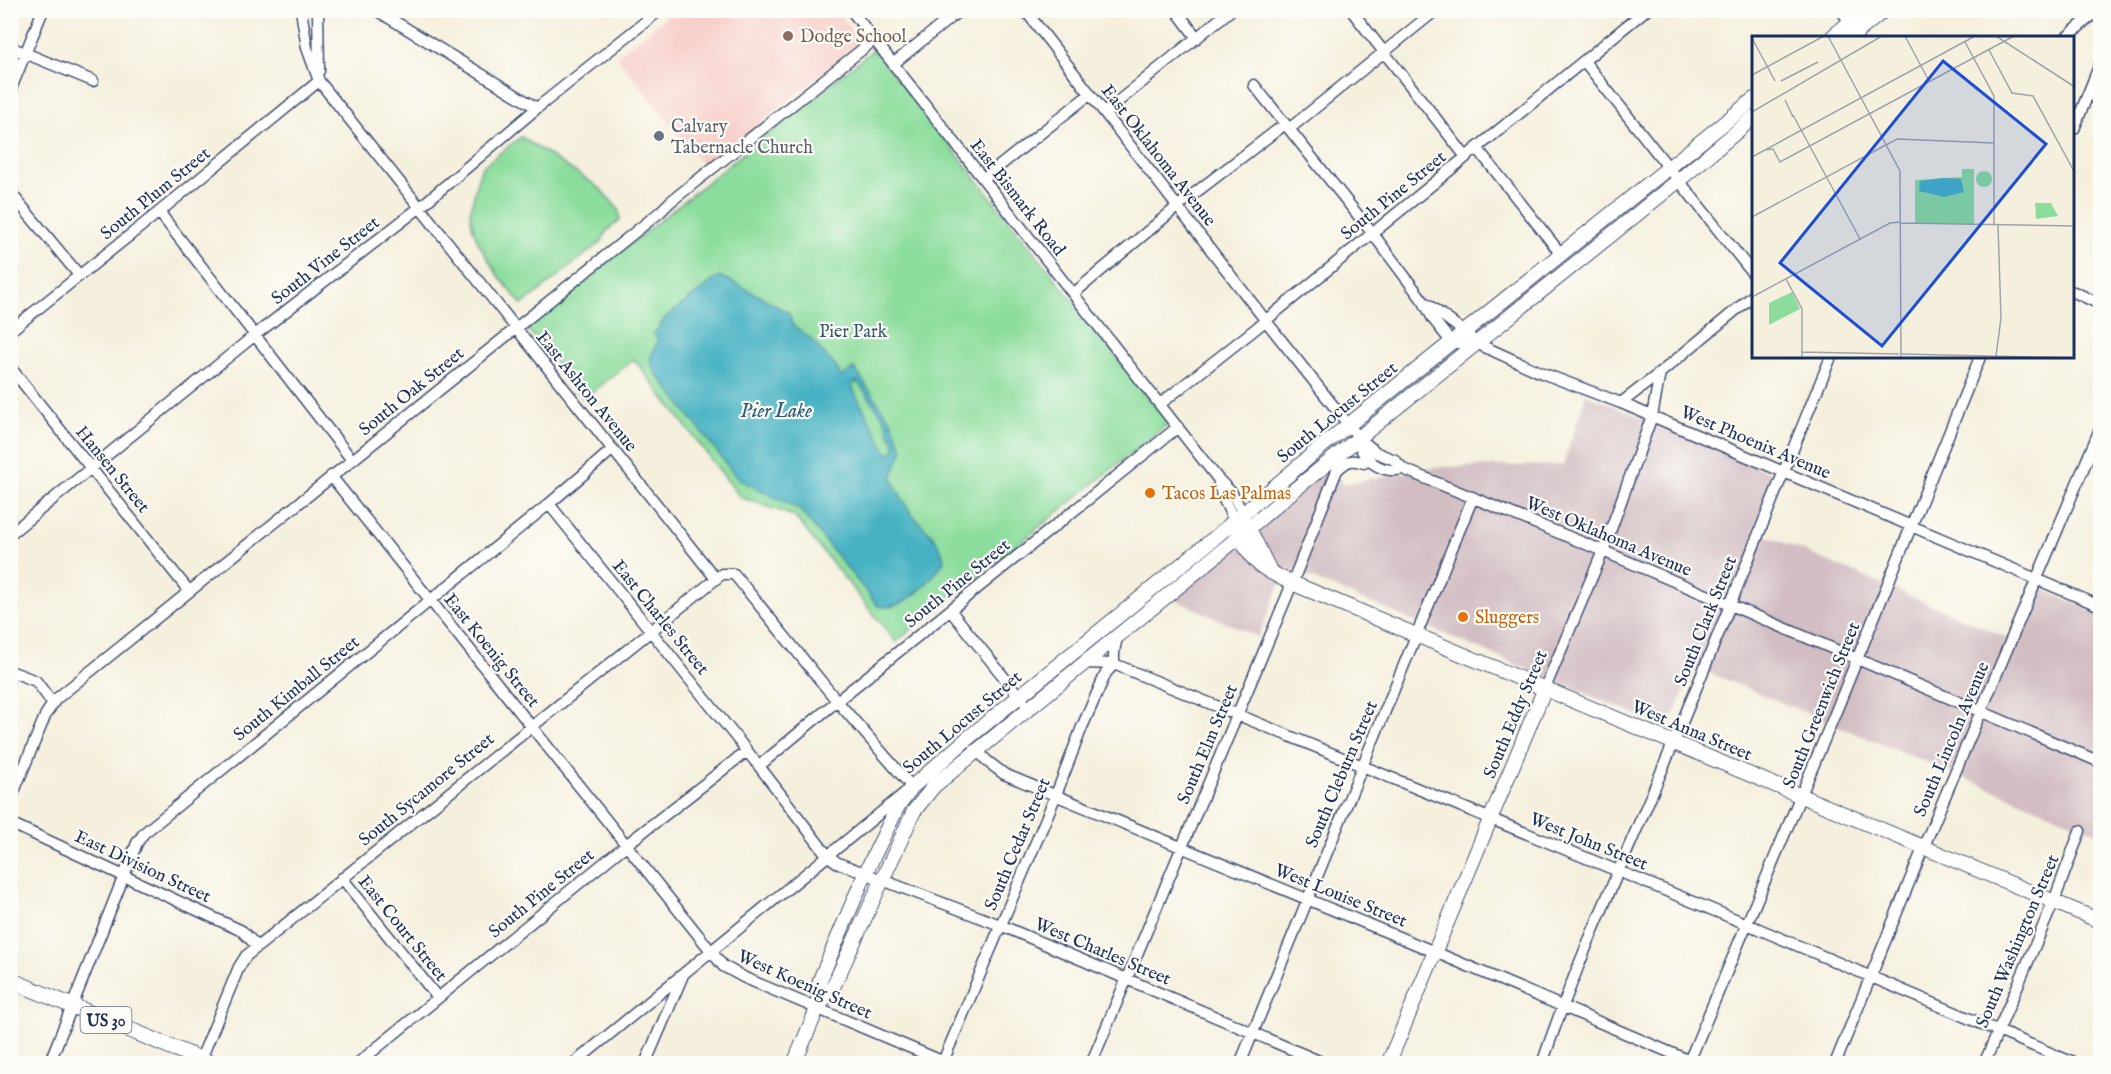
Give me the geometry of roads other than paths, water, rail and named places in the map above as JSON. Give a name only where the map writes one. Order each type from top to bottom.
[{"type":"highway","name":"US 30","points":[[10,980],[204,1062]]},
{"type":"main road","points":[[1833,36],[1864,10]]},
{"type":"main road","points":[[1853,36],[1884,10]]},
{"type":"main road","name":"South Locust Street","points":[[817,1008],[820,980],[865,874],[899,804],[912,787],[1019,696],[1349,425],[1752,101]]},
{"type":"main road","name":"South Locust Street","points":[[817,1008],[833,987],[914,811],[934,786],[1244,533],[1282,499],[1678,181],[1752,119]]},
{"type":"main road","name":"West Anna Street","points":[[1238,516],[1253,560],[1259,566],[1292,583],[2100,921]]},
{"type":"main road","name":"South Eddy Street","points":[[1388,1064],[1545,688]]},
{"type":"main road","points":[[794,1064],[817,1008]]},
{"type":"street","points":[[10,91],[43,10]]},
{"type":"street","name":"East Ashton Avenue","points":[[301,10],[307,48],[319,81],[716,579]]},
{"type":"street","points":[[318,10],[319,81]]},
{"type":"street","points":[[376,10],[537,108]]},
{"type":"street","name":"East Bismark Road","points":[[851,10],[1218,479],[1232,493],[1238,516]]},
{"type":"street","points":[[893,64],[960,10]]},
{"type":"street","name":"East Oklahoma Avenue","points":[[1025,10],[1266,321]]},
{"type":"street","points":[[1176,10],[1197,38]]},
{"type":"street","points":[[1105,112],[1231,10]]},
{"type":"street","points":[[1351,10],[1466,157]]},
{"type":"street","points":[[1073,294],[1178,206],[1384,53],[1436,10]]},
{"type":"street","name":"South Pine Street","points":[[1160,404],[1266,321],[1646,10]]},
{"type":"street","points":[[1840,10],[1850,22]]},
{"type":"street","points":[[2068,36],[2098,10]]},
{"type":"street","name":"South Vine Street","points":[[10,534],[255,335],[419,208],[537,108],[658,11]]},
{"type":"street","points":[[2082,24],[2100,20]]},
{"type":"street","name":"South Oak Street","points":[[10,801],[46,714],[56,699],[670,202],[874,40]]},
{"type":"street","points":[[10,47],[93,81]]},
{"type":"street","points":[[1584,62],[1752,273]]},
{"type":"street","points":[[2075,124],[2100,64]]},
{"type":"street","name":"South Plum Street","points":[[10,331],[319,81]]},
{"type":"street","name":"West Phoenix Avenue","points":[[1254,85],[1372,234],[1424,303],[1432,319],[1452,343],[1476,343],[1542,373],[1621,403],[2100,606]]},
{"type":"street","points":[[983,179],[1090,94]]},
{"type":"street","points":[[1477,148],[1561,254]]},
{"type":"street","points":[[10,192],[79,275]]},
{"type":"street","points":[[159,212],[352,460]]},
{"type":"street","points":[[2075,293],[2100,304]]},
{"type":"street","points":[[1621,403],[1752,297]]},
{"type":"street","name":"West Phoenix Avenue","points":[[1424,303],[1466,331],[1476,343]]},
{"type":"street","name":"West Oklahoma Avenue","points":[[1266,321],[1359,438],[1377,453],[1395,460],[1403,469],[1603,551],[2100,762]]},
{"type":"street","name":"South Clark Street","points":[[1542,1064],[1562,1006],[1674,742],[1831,358]]},
{"type":"street","name":"South Greenwich Street","points":[[1692,1062],[1980,358]]},
{"type":"street","name":"Hansen Street","points":[[10,368],[189,591]]},
{"type":"street","name":"South Eddy Street","points":[[1545,688],[1603,551],[1652,416],[1660,373]]},
{"type":"street","name":"South Pine Street","points":[[759,766],[1178,427]]},
{"type":"street","name":"South Lincoln Avenue","points":[[1835,1064],[1924,846],[2100,429]]},
{"type":"street","name":"West Oklahoma Avenue","points":[[1359,438],[1359,448],[1369,459],[1392,471],[1403,469]]},
{"type":"street","name":"South Kimball Street","points":[[49,1064],[137,843],[153,824],[549,504],[613,449]]},
{"type":"street","name":"South Elm Street","points":[[1091,1064],[1337,470],[1347,461],[1354,460],[1364,463],[1369,459]]},
{"type":"street","name":"East Koenig Street","points":[[331,476],[626,845]]},
{"type":"street","name":"South Cleburn Street","points":[[1240,1064],[1473,497]]},
{"type":"street","name":"East Charles Street","points":[[549,504],[759,766]]},
{"type":"street","points":[[577,1063],[710,951],[912,787],[837,701],[734,574],[722,574],[716,579]]},
{"type":"street","name":"South Sycamore Street","points":[[204,1062],[239,967],[246,956],[716,579]]},
{"type":"street","points":[[950,610],[1029,708]]},
{"type":"street","name":"South Cedar Street","points":[[945,1063],[1086,717],[1106,673],[1114,664],[1117,637]]},
{"type":"street","name":"West John Street","points":[[1085,663],[1114,664],[1747,924],[2076,1064]]},
{"type":"street","points":[[10,671],[36,681],[53,704]]},
{"type":"street","name":"West Louise Street","points":[[977,750],[1004,774],[1307,898],[1692,1062]]},
{"type":"street","name":"South Pine Street","points":[[357,1064],[626,845],[747,751]]},
{"type":"street","points":[[759,766],[827,855]]},
{"type":"street","name":"East Division Street","points":[[10,823],[242,931],[257,946]]},
{"type":"street","name":"South Washington Street","points":[[1984,1064],[2054,901],[2080,831]]},
{"type":"street","name":"West Koenig Street","points":[[626,845],[723,966],[745,978],[945,1063]]},
{"type":"street","name":"West Charles Street","points":[[827,855],[838,863],[1000,926],[1326,1064]]},
{"type":"street","name":"East Court Street","points":[[342,878],[438,998]]},
{"type":"street","points":[[645,1064],[685,972]]},
{"type":"water","name":"Pier Lake","points":[[719,276],[789,313],[792,324],[811,339],[837,368],[841,377],[854,368],[891,421],[903,449],[892,477],[896,488],[912,514],[939,544],[942,552],[944,561],[916,594],[897,605],[878,606],[799,509],[738,479],[653,369],[650,359],[658,339],[654,334],[665,318]],"holes":[[[857,381],[884,418],[896,448],[890,454],[886,451],[856,395],[852,386]]]},
{"type":"place","name":"Dodge School","points":[[788,36]]},
{"type":"place","name":"Calvary Tabernacle Church","points":[[659,136]]},
{"type":"place","name":"Tacos Las Palmas","points":[[1150,493]]},
{"type":"place","name":"Sluggers","points":[[1463,617]]},
{"type":"park label","name":"Pier Park","points":[[853,331]]}]
